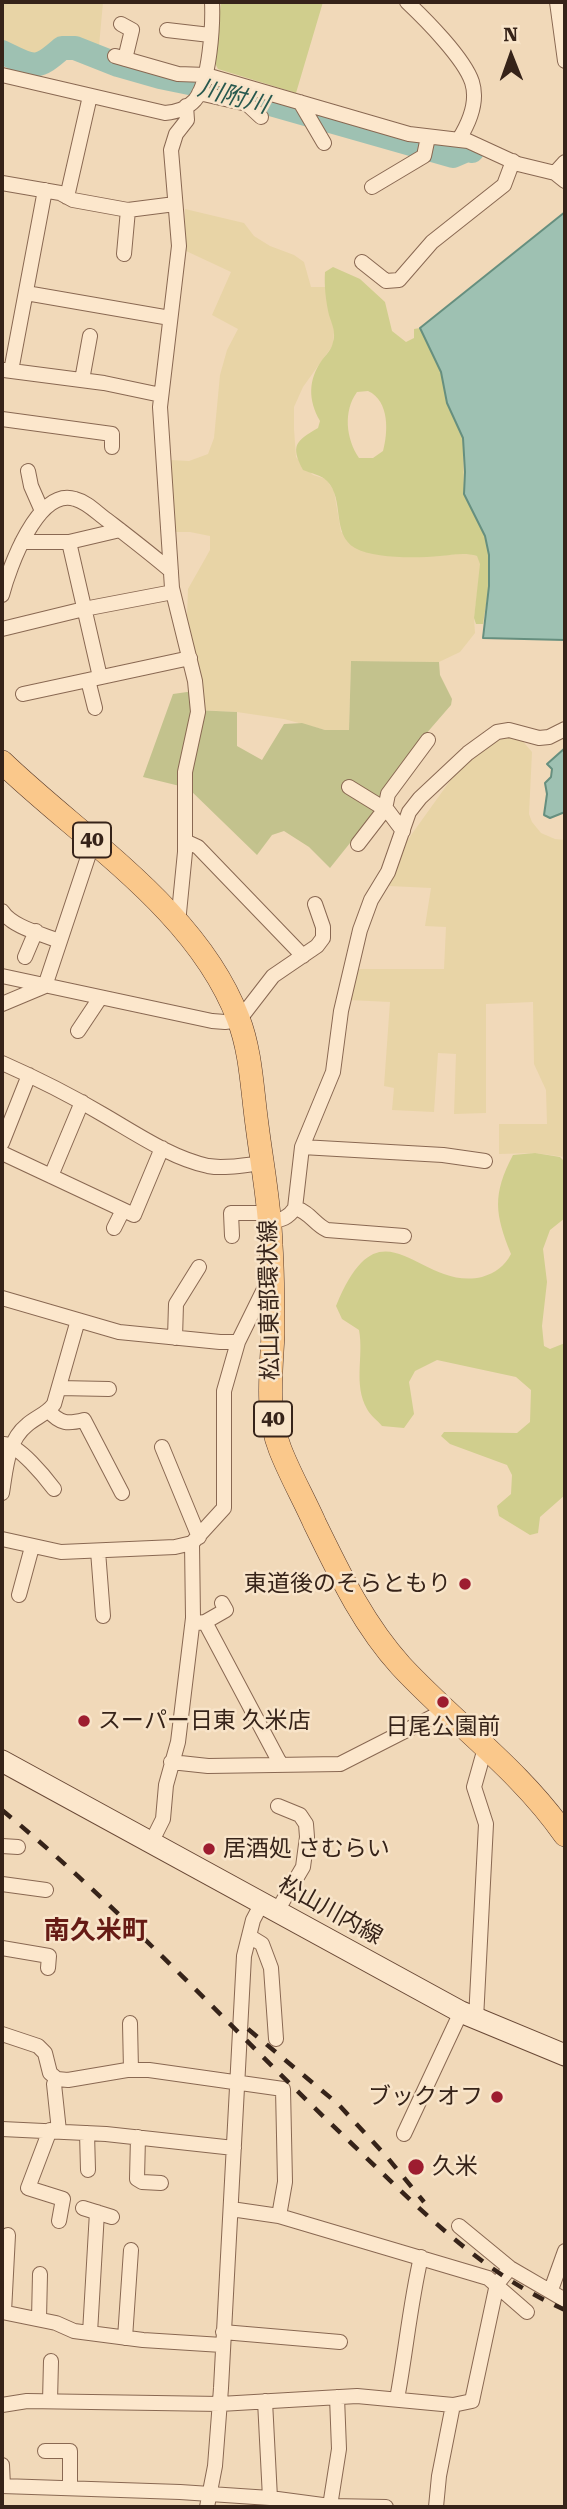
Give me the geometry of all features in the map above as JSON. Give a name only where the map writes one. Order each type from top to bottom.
[{"type":"main road","name":"松山東部環状線","points":[[2,762],[136,880],[178,923],[217,976],[239,1020],[248,1054],[270,1217],[273,1273],[271,1410],[280,1448],[346,1587],[370,1628],[403,1668],[508,1767],[565,1835]]},
{"type":"main road","name":"松山川内線","points":[[2,1760],[469,2016],[565,2055]]},
{"type":"street","points":[[2,75],[165,113],[174,112],[195,100],[202,84],[212,2]]},
{"type":"street","points":[[407,2],[450,47],[471,80],[474,96],[464,140]]},
{"type":"street","points":[[557,2],[565,61]]},
{"type":"street","points":[[121,24],[132,30],[120,58],[178,74],[202,84],[247,104],[261,117]]},
{"type":"street","points":[[167,30],[210,35]]},
{"type":"street","points":[[202,84],[304,111],[409,134],[427,145],[464,140],[513,161],[562,170]]},
{"type":"street","points":[[67,197],[90,96]]},
{"type":"street","points":[[178,923],[185,841],[185,772],[198,712],[195,681],[173,592],[160,407],[179,246],[171,150],[176,134],[187,120],[186,106]]},
{"type":"street","points":[[304,111],[324,143]]},
{"type":"street","points":[[372,187],[424,156],[427,145]]},
{"type":"street","points":[[362,262],[386,281],[400,281],[432,242],[504,186],[513,161]]},
{"type":"street","points":[[2,183],[128,210],[175,204]]},
{"type":"street","points":[[45,191],[26,293],[7,370],[82,380],[161,396]]},
{"type":"street","points":[[124,254],[128,210]]},
{"type":"street","points":[[26,293],[170,318]]},
{"type":"street","points":[[82,380],[90,336]]},
{"type":"street","points":[[2,419],[112,434],[112,447]]},
{"type":"street","points":[[28,471],[31,486],[42,511]]},
{"type":"street","points":[[3,587],[22,542],[47,505],[58,500],[76,499],[171,571]]},
{"type":"street","points":[[22,542],[69,542],[120,530]]},
{"type":"street","points":[[69,542],[84,609],[94,678],[95,708]]},
{"type":"street","points":[[2,629],[84,609],[173,592]]},
{"type":"street","points":[[23,694],[190,658]]},
{"type":"street","points":[[232,1236],[231,1213],[282,1220],[290,1216],[295,1208],[302,1147],[333,1072],[341,1011],[360,930],[371,900],[388,872],[409,812],[419,798],[484,740],[497,732],[509,730],[539,738],[549,737],[565,729]]},
{"type":"street","points":[[358,844],[385,809],[388,794],[428,740]]},
{"type":"street","points":[[349,787],[385,809],[403,831]]},
{"type":"street","points":[[185,841],[198,847],[303,956]]},
{"type":"street","points":[[45,986],[93,842]]},
{"type":"street","points":[[2,976],[212,1021],[239,1020],[274,976],[317,946],[323,937],[323,927],[315,904]]},
{"type":"street","points":[[2,911],[6,917],[59,941]]},
{"type":"street","points":[[24,957],[36,931]]},
{"type":"street","points":[[2,1004],[45,986]]},
{"type":"street","points":[[78,1031],[100,998]]},
{"type":"street","points":[[2,1063],[82,1102],[162,1148],[208,1166],[262,1163]]},
{"type":"street","points":[[2,1143],[29,1075]]},
{"type":"street","points":[[51,1176],[82,1102]]},
{"type":"street","points":[[302,1147],[443,1155],[485,1161]]},
{"type":"street","points":[[2,1153],[134,1215],[162,1148]]},
{"type":"street","points":[[295,1208],[306,1211],[318,1226],[327,1230],[404,1236]]},
{"type":"street","points":[[114,1228],[124,1210]]},
{"type":"street","points":[[175,1338],[176,1304],[200,1267]]},
{"type":"street","points":[[2,1539],[61,1552],[175,1547],[196,1540],[224,1508],[224,1391],[238,1342],[273,1273]]},
{"type":"street","points":[[2,1298],[119,1332],[238,1342]]},
{"type":"street","points":[[2,1493],[6,1444],[26,1425],[54,1405],[78,1320]]},
{"type":"street","points":[[59,1388],[109,1389]]},
{"type":"street","points":[[49,1411],[57,1421],[64,1423],[84,1420],[122,1493]]},
{"type":"street","points":[[6,1444],[42,1474],[54,1489]]},
{"type":"street","points":[[152,1843],[163,1819],[166,1785],[178,1742],[199,1623],[196,1540],[162,1447]]},
{"type":"street","points":[[19,1595],[32,1547]]},
{"type":"street","points":[[98,1551],[103,1616]]},
{"type":"street","points":[[199,1623],[226,1610],[222,1602]]},
{"type":"street","points":[[199,1623],[281,1765]]},
{"type":"street","points":[[171,1762],[208,1766],[340,1764],[446,1710]]},
{"type":"street","points":[[404,2134],[469,2016],[486,1824],[474,1787],[485,1748]]},
{"type":"street","points":[[208,2501],[215,2466],[220,2403],[244,1956],[253,1920],[270,1907],[303,1867],[307,1837],[306,1824],[300,1815],[278,1806]]},
{"type":"street","points":[[2,1846],[18,1847]]},
{"type":"street","points":[[2,1884],[46,1890]]},
{"type":"street","points":[[249,1936],[262,1944],[271,1968],[276,2039]]},
{"type":"street","points":[[2,1948],[49,1956],[48,1968]]},
{"type":"street","points":[[130,2023],[131,2070]]},
{"type":"street","points":[[2,2034],[38,2046],[45,2053],[50,2073],[57,2079],[149,2070],[283,2090],[285,2182],[279,2216]]},
{"type":"street","points":[[57,2079],[54,2084],[55,2131],[28,2188],[62,2199],[59,2221]]},
{"type":"street","points":[[2,2129],[138,2137],[234,2148]]},
{"type":"street","points":[[87,2133],[88,2170]]},
{"type":"street","points":[[138,2137],[137,2179],[142,2182],[161,2183]]},
{"type":"street","points":[[230,2209],[279,2216],[488,2278],[527,2312]]},
{"type":"street","points":[[90,2333],[90,2210],[112,2217]]},
{"type":"street","points":[[459,2226],[510,2268],[565,2300]]},
{"type":"street","points":[[8,2235],[3,2312],[39,2319],[74,2331],[125,2338],[340,2342]]},
{"type":"street","points":[[125,2338],[131,2250]]},
{"type":"street","points":[[551,2290],[565,2251]]},
{"type":"street","points":[[397,2399],[410,2326],[410,2307],[421,2257]]},
{"type":"street","points":[[2,2405],[27,2401],[220,2403],[337,2397],[397,2399],[453,2405],[472,2401],[497,2284],[510,2268]]},
{"type":"street","points":[[39,2319],[40,2274]]},
{"type":"street","points":[[50,2401],[51,2361]]},
{"type":"street","points":[[336,2507],[339,2449],[337,2397]]},
{"type":"street","points":[[265,2401],[270,2498]]},
{"type":"street","points":[[436,2507],[439,2476],[453,2405]]},
{"type":"street","points":[[46,2451],[70,2452],[69,2488]]},
{"type":"street","points":[[2,2465],[2,2486],[69,2488],[208,2501],[270,2498],[336,2507],[386,2507]]},
{"type":"shaded area","points":[[2,2],[103,2],[99,46],[78,39],[63,39],[39,55],[21,53],[2,43]]},
{"type":"shaded area","points":[[221,2],[323,2],[296,93],[218,69],[214,61]]},
{"type":"shaded area","points":[[185,209],[244,223],[254,236],[304,262],[311,287],[326,287],[334,332],[333,345],[303,387],[294,407],[294,429],[296,457],[313,475],[326,479],[334,491],[341,532],[437,556],[467,553],[477,556],[481,564],[474,618],[475,633],[460,652],[439,662],[351,661],[349,730],[325,730],[284,719],[201,710],[201,681],[187,616],[188,589],[210,550],[210,536],[173,532],[170,460],[189,461],[208,454],[214,438],[220,375],[227,350],[238,329],[212,315],[231,272],[184,250]]},
{"type":"shaded area","points":[[565,212],[565,640],[483,638],[489,586],[489,555],[485,536],[464,494],[463,438],[447,403],[441,372],[420,328]]},
{"type":"shaded area","points":[[333,267],[360,279],[385,302],[392,331],[406,342],[414,338],[414,329],[420,328],[441,372],[447,403],[463,438],[464,494],[485,536],[489,555],[489,586],[483,624],[476,624],[474,618],[480,564],[477,556],[463,554],[396,557],[363,552],[355,548],[343,534],[332,488],[322,477],[303,470],[299,462],[297,445],[318,428],[320,421],[312,398],[314,375],[334,339],[326,299],[325,272]],"holes":[[[368,391],[375,396],[386,418],[383,451],[373,458],[359,458],[349,434],[350,408],[357,392]]]},
{"type":"shaded area","points":[[351,661],[439,662],[440,675],[452,699],[451,705],[425,735],[359,848],[350,843],[330,868],[309,847],[284,831],[272,835],[257,855],[188,788],[143,777],[173,694],[194,691],[195,710],[237,712],[237,746],[262,760],[284,724],[302,723],[325,730],[349,730]]},
{"type":"shaded area","points":[[509,735],[520,738],[532,752],[529,814],[532,822],[541,833],[565,840],[565,1157],[535,1153],[499,1154],[499,1124],[547,1124],[546,1090],[534,1064],[533,1002],[486,1004],[486,1113],[454,1114],[456,1054],[438,1053],[434,1112],[392,1110],[394,1088],[384,1086],[390,1002],[349,1000],[358,969],[444,969],[446,927],[425,926],[431,888],[389,886],[404,845],[457,771],[498,738]]},
{"type":"shaded area","points":[[565,748],[565,812],[550,818],[544,815],[547,794],[545,783],[551,777],[552,769],[547,764]]},
{"type":"shaded area","points":[[535,1153],[560,1157],[565,1162],[565,1218],[550,1230],[543,1249],[547,1282],[542,1326],[544,1346],[550,1349],[565,1343],[565,1495],[540,1517],[538,1533],[530,1535],[499,1516],[497,1506],[511,1494],[512,1475],[507,1465],[450,1444],[441,1436],[444,1432],[517,1433],[530,1422],[531,1390],[516,1377],[437,1360],[415,1371],[409,1382],[414,1414],[404,1428],[382,1426],[368,1411],[363,1400],[359,1330],[342,1319],[336,1306],[353,1273],[369,1256],[386,1252],[402,1255],[459,1278],[482,1277],[499,1268],[511,1254],[498,1204],[506,1169],[513,1155]]},
{"type":"waterway","name":"川附川","points":[[2,52],[34,65],[46,61],[62,48],[75,48],[118,65],[214,88],[453,156],[467,150],[472,151]]},
{"type":"railway","points":[[2,1810],[92,1889],[450,2236],[504,2276],[565,2310]]},
{"type":"railway","points":[[248,2029],[338,2104],[424,2202]]},
{"type":"place","name":"東道後のそらともり","points":[[465,1584]]},
{"type":"place","name":"日尾公園前","points":[[443,1702]]},
{"type":"place","name":"スーパー日東 久米店","points":[[84,1721]]},
{"type":"place","name":"居酒処 さむらい","points":[[209,1849]]},
{"type":"place","name":"ブックオフ","points":[[497,2097]]},
{"type":"place","name":"久米","points":[[416,2167]]},
{"type":"district","name":"南久米町","points":[[96,1931]]}]
